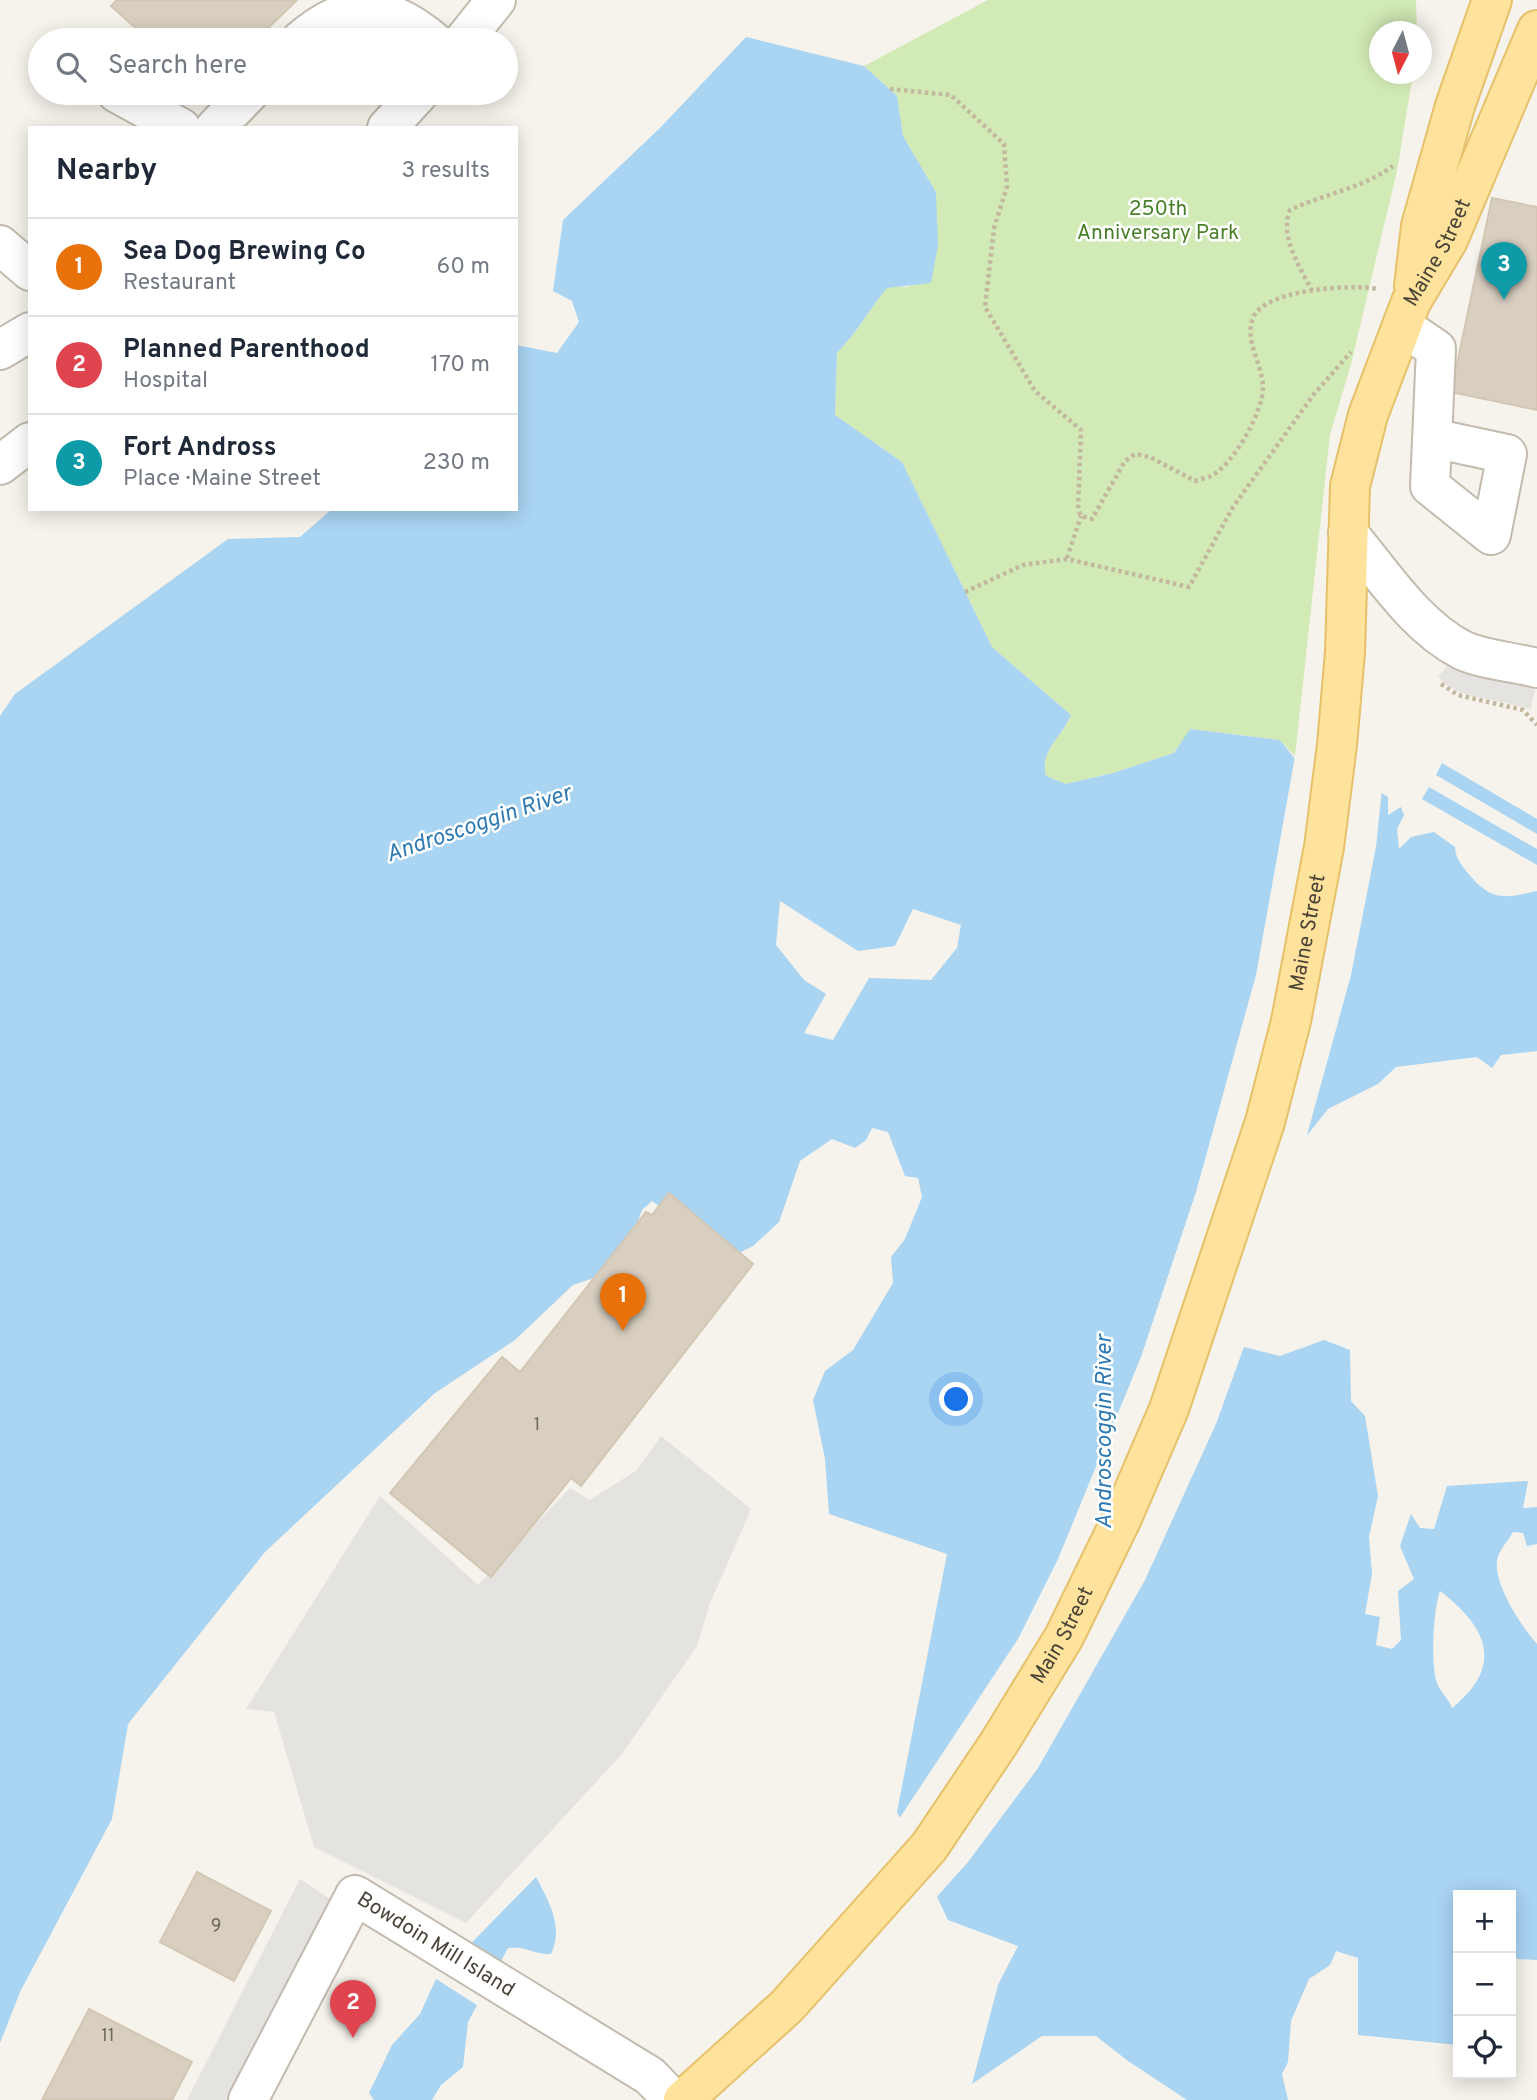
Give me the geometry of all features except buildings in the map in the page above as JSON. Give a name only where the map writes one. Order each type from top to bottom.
[{"type":"main road","name":"Maine Street","points":[[1237,1208],[1265,1122],[1304,954],[1326,834],[1345,652],[1350,486],[1455,106],[1492,0]]},
{"type":"main road","name":"Maine Street","points":[[1400,306],[1448,240],[1537,30]]},
{"type":"main road","name":"Main Street","points":[[683,2100],[787,2006],[929,1847],[999,1744],[1064,1637],[1122,1518],[1169,1409],[1237,1208]]},
{"type":"street","points":[[474,28],[496,0]]},
{"type":"street","points":[[312,28],[335,13],[372,7],[399,15],[416,28]]},
{"type":"street","points":[[139,105],[177,126]]},
{"type":"street","points":[[217,126],[237,105]]},
{"type":"street","points":[[389,126],[408,105]]},
{"type":"street","points":[[0,245],[28,269]]},
{"type":"street","points":[[1400,306],[1436,349],[1432,438]]},
{"type":"street","points":[[0,350],[28,333]]},
{"type":"street","points":[[0,465],[28,444]]},
{"type":"street","points":[[1348,533],[1420,618],[1464,651],[1537,667]]},
{"type":"street","name":"Bowdoin Mill Island","points":[[248,2100],[355,1895],[650,2076],[673,2100]]},
{"type":"path","points":[[890,89],[951,95],[1004,144],[1007,187],[994,228],[985,307],[1035,391],[1081,430],[1078,509],[1082,516],[1092,519],[1125,461],[1135,454],[1150,457],[1195,481],[1212,476],[1232,457],[1258,412],[1263,387],[1250,334],[1253,316],[1266,305],[1312,291],[1356,285],[1400,306]]},
{"type":"path","points":[[1312,291],[1290,246],[1285,222],[1290,210],[1315,198],[1373,180],[1393,166]]},
{"type":"path","points":[[965,592],[1023,565],[1067,559],[1189,587],[1233,507],[1314,394],[1354,347]]},
{"type":"path","points":[[1067,559],[1082,516]]},
{"type":"green space","name":"250th Anniversary Park","points":[[988,0],[1416,0],[1417,21],[1369,21],[1369,84],[1411,84],[1397,171],[1351,364],[1330,435],[1295,756],[1280,740],[1191,729],[1174,753],[1113,773],[1066,784],[1046,776],[1048,752],[1071,715],[992,647],[902,462],[835,415],[837,353],[887,287],[909,287],[936,192],[903,136],[897,96],[864,66]]},
{"type":"shaded area","points":[[1456,655],[1537,678],[1531,709],[1461,693],[1447,685],[1438,677]]},
{"type":"shaded area","points":[[661,1436],[751,1509],[709,1606],[697,1646],[622,1754],[466,1923],[314,1847],[274,1712],[246,1709],[380,1496],[478,1585],[570,1488],[590,1500],[637,1470]]},
{"type":"shaded area","points":[[300,1879],[347,1910],[233,2100],[187,2100]]},
{"type":"water","name":"Androscoggin River","points":[[746,37],[864,66],[897,96],[903,136],[936,192],[938,245],[931,283],[887,288],[837,353],[835,415],[902,462],[992,647],[1071,715],[1048,752],[1046,776],[1066,784],[1113,773],[1174,753],[1190,729],[1280,740],[1315,784],[1375,789],[1388,797],[1388,815],[1401,807],[1404,815],[1397,829],[1399,849],[1411,837],[1434,832],[1455,847],[1457,858],[1465,869],[1490,893],[1506,896],[1537,891],[1537,1051],[1501,1055],[1492,1068],[1477,1057],[1396,1067],[1378,1084],[1328,1109],[1274,1177],[1214,1278],[1221,1322],[1240,1346],[1280,1356],[1324,1340],[1350,1350],[1351,1401],[1365,1416],[1378,1496],[1369,1537],[1372,1574],[1365,1614],[1380,1617],[1376,1645],[1392,1649],[1401,1640],[1398,1591],[1414,1579],[1400,1546],[1411,1514],[1420,1528],[1434,1529],[1447,1486],[1528,1481],[1523,1508],[1537,1507],[1537,1544],[1527,1546],[1523,1533],[1513,1532],[1498,1557],[1497,1571],[1504,1593],[1537,1644],[1537,1960],[1517,1959],[1516,1957],[1516,1890],[1453,1890],[1453,2044],[1358,2035],[1358,1958],[1336,1951],[1330,1965],[1309,1979],[1291,2021],[1288,2062],[1282,2074],[1288,2100],[1187,2100],[1096,2036],[1042,2036],[972,2084],[998,1985],[1018,1946],[948,1920],[897,1812],[947,1554],[829,1514],[825,1459],[813,1400],[825,1371],[853,1350],[893,1283],[891,1257],[905,1239],[922,1197],[918,1178],[905,1176],[888,1132],[872,1128],[866,1140],[855,1148],[832,1139],[800,1161],[779,1222],[753,1246],[739,1253],[669,1193],[659,1206],[652,1201],[642,1210],[637,1224],[594,1278],[573,1285],[515,1340],[435,1393],[265,1552],[128,1724],[112,1819],[20,1992],[0,2043],[0,716],[15,694],[228,539],[300,537],[330,511],[518,511],[518,345],[557,353],[579,322],[572,301],[553,291],[563,220],[661,127]],"holes":[[[780,901],[858,951],[895,946],[913,909],[961,925],[957,948],[931,980],[869,978],[833,1040],[804,1033],[826,994],[804,980],[776,945]],[[1440,1591],[1469,1618],[1484,1647],[1484,1662],[1479,1677],[1469,1692],[1452,1708],[1437,1684],[1434,1671],[1434,1622]]]},
{"type":"water","points":[[1442,763],[1537,819],[1537,834],[1436,775]]},
{"type":"water","points":[[1429,787],[1537,849],[1537,865],[1422,799]]},
{"type":"water","points":[[536,1877],[550,1905],[555,1924],[555,1944],[551,1954],[508,1948],[468,2022],[463,2067],[441,2085],[432,2100],[374,2100],[369,2093],[392,2045],[420,2014],[436,1979]]},
{"type":"pier","points":[[1296,751],[1317,781],[1376,785],[1382,789],[1376,847],[1351,975],[1304,1146],[1237,1236],[1217,1278],[1224,1320],[1245,1344],[1216,1424],[1145,1580],[1038,1768],[968,1862],[934,1900],[897,1822],[1018,1639],[1058,1559],[1141,1357],[1196,1192],[1256,975]]},
{"type":"pier","points":[[467,1939],[504,1963],[480,2007],[433,1977]]},
{"type":"place","name":"Fort Andross","points":[[1504,300]]},
{"type":"place","name":"Sea Dog Brewing Co","points":[[623,1331]]},
{"type":"place","name":"Planned Parenthood","points":[[353,2038]]}]
